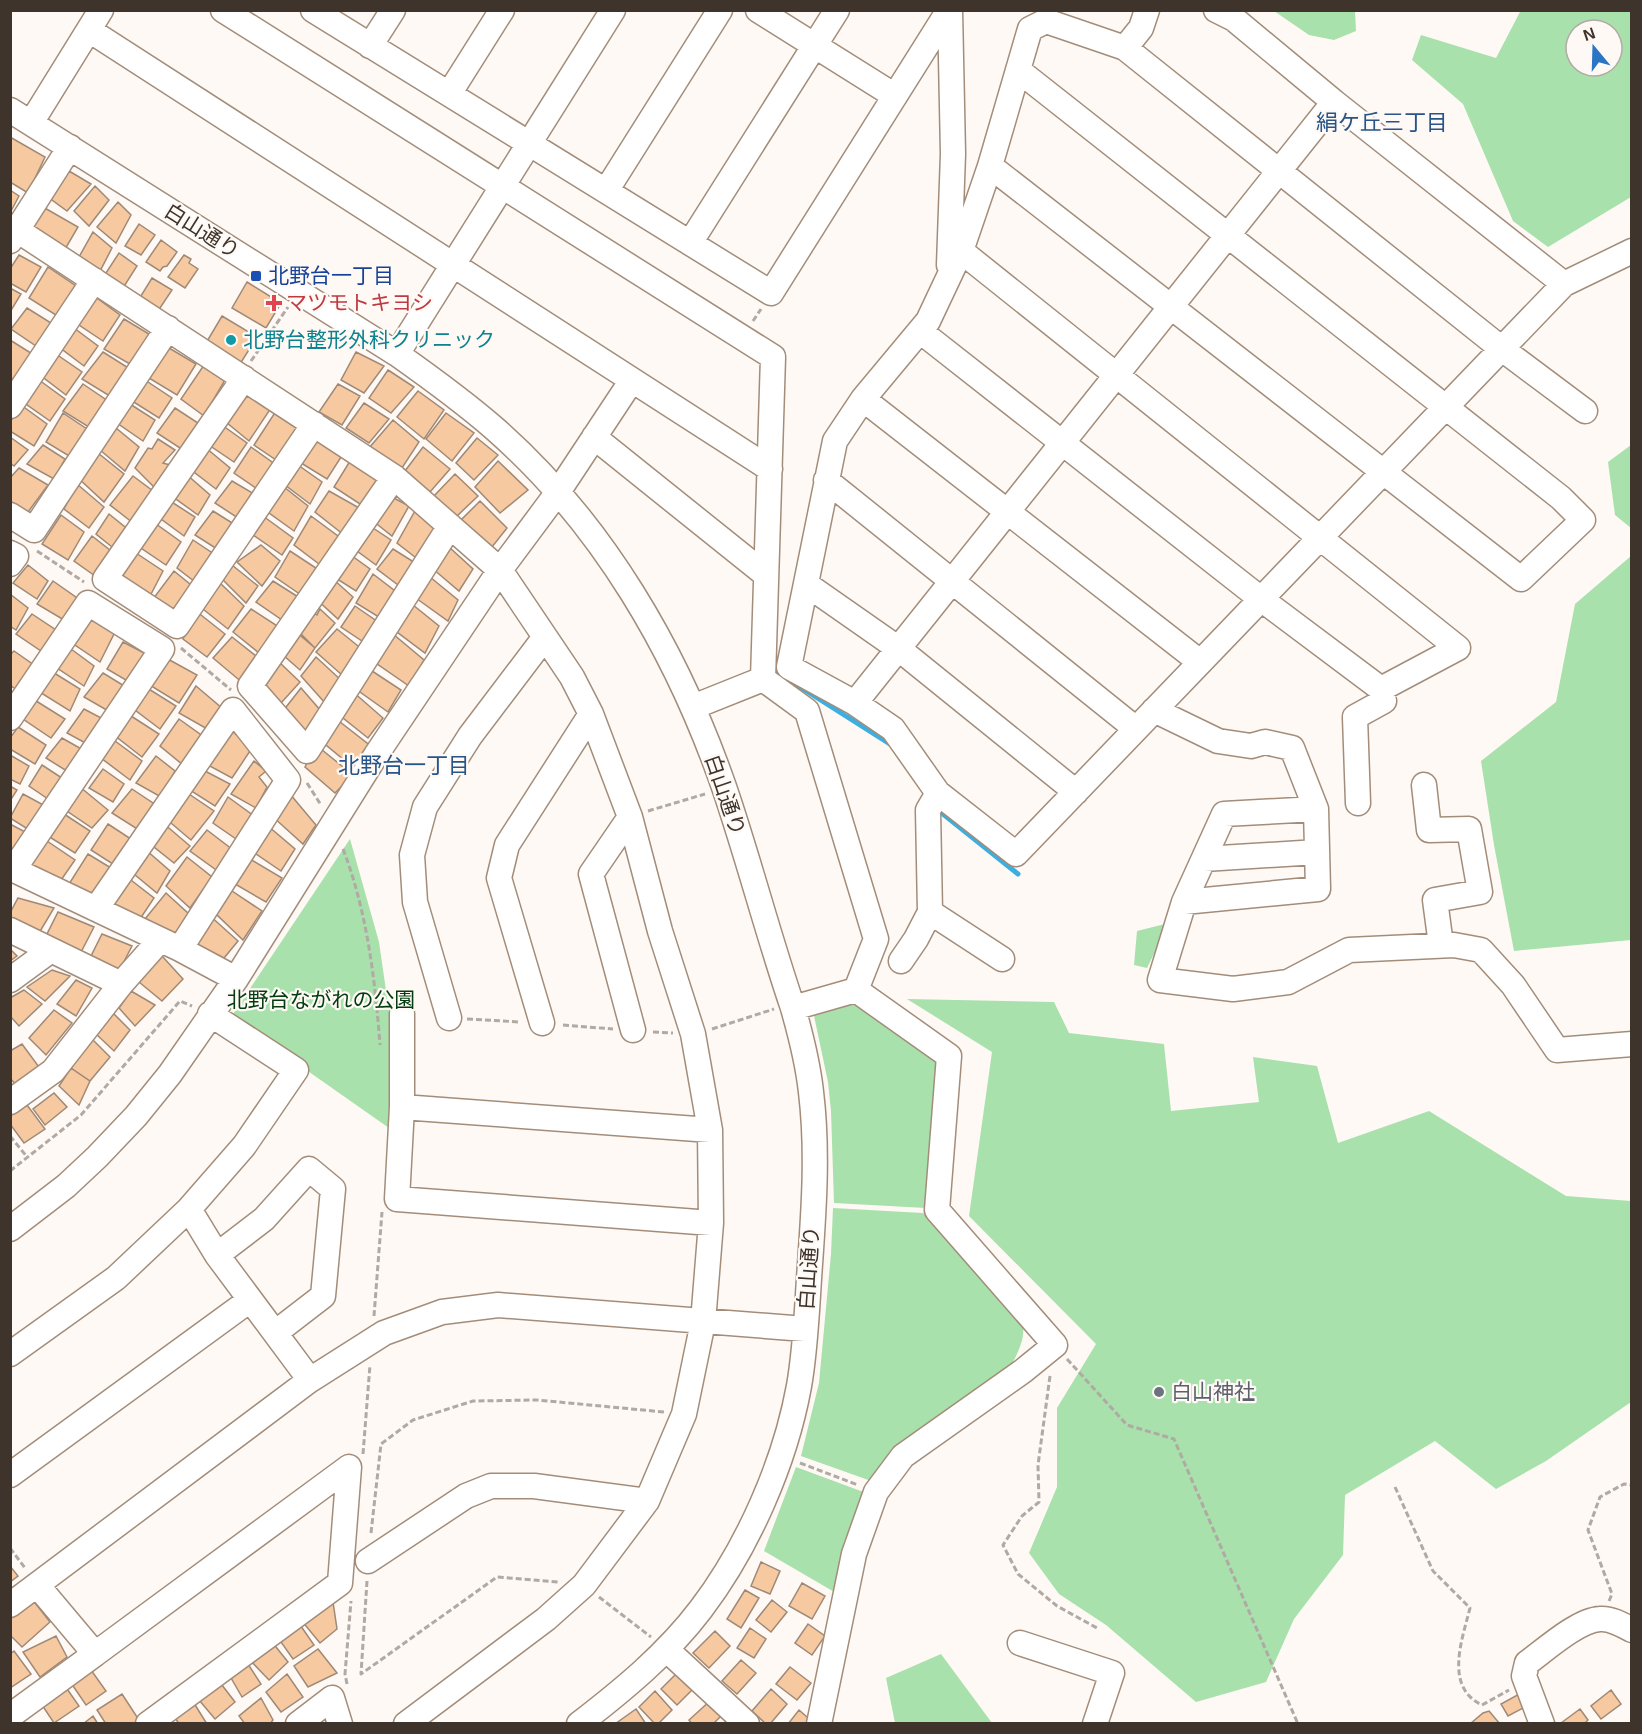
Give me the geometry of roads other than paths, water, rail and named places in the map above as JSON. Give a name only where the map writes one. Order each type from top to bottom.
[{"type":"street","points":[[223,10],[773,357],[763,679]]},
{"type":"street","points":[[313,10],[771,293],[949,10]]},
{"type":"street","points":[[370,46],[393,10]]},
{"type":"street","points":[[449,94],[502,10]]},
{"type":"street","points":[[398,354],[613,10]]},
{"type":"street","points":[[606,191],[720,10]]},
{"type":"street","points":[[758,10],[895,96]]},
{"type":"street","points":[[690,243],[837,10]]},
{"type":"street","points":[[948,277],[953,154],[949,10]]},
{"type":"street","points":[[1125,48],[1141,28],[1147,10]]},
{"type":"street","points":[[1216,10],[1234,19],[1334,102],[1564,284]]},
{"type":"street","points":[[31,123],[95,20],[453,265],[770,469]]},
{"type":"street","points":[[1585,411],[1502,349],[1125,48],[1046,21],[1030,29],[990,166],[962,250],[928,321],[863,399],[835,441],[789,668],[855,703],[893,729],[938,793],[1016,854],[1446,408],[1502,349],[1564,284],[1632,251]]},
{"type":"street","points":[[990,166],[1521,579],[1583,520],[1561,498],[1017,70]]},
{"type":"street","points":[[855,703],[1334,102]]},
{"type":"street","name":"白山通り","points":[[10,110],[398,354],[453,394],[496,430],[558,492],[605,552],[630,589],[676,669],[724,788],[801,1037],[811,1092],[815,1152],[812,1230],[799,1384],[781,1456],[745,1537],[725,1573],[701,1609],[666,1649],[633,1680],[579,1724]]},
{"type":"street","points":[[70,147],[14,235],[94,280],[394,477],[500,570],[572,677],[591,714],[630,817],[660,931],[693,1034],[710,1130],[711,1222],[703,1322],[684,1414],[647,1501],[584,1585],[538,1625],[406,1724]]},
{"type":"street","points":[[962,250],[1458,648],[1381,689]]},
{"type":"street","points":[[10,406],[94,280]]},
{"type":"street","points":[[10,515],[33,530],[168,328]]},
{"type":"street","points":[[920,331],[1261,599],[1381,689],[1384,701],[1355,717],[1358,803]]},
{"type":"street","points":[[244,378],[105,579],[177,627],[314,424]]},
{"type":"street","points":[[10,1229],[66,1186],[97,1157],[136,1116],[170,1074],[236,979],[376,755],[500,570],[558,492],[632,380]]},
{"type":"street","points":[[863,399],[1200,662]]},
{"type":"street","points":[[594,437],[766,575]]},
{"type":"street","points":[[394,477],[250,686],[307,751],[450,526]]},
{"type":"street","points":[[826,480],[1136,729]]},
{"type":"street","points":[[10,553],[16,556],[10,564]]},
{"type":"street","points":[[806,584],[899,649],[1076,792]]},
{"type":"street","points":[[10,718],[88,603],[162,649],[12,868],[236,979]]},
{"type":"street","points":[[449,1018],[415,902],[412,855],[425,807],[470,736],[545,637]]},
{"type":"street","points":[[693,707],[763,679]]},
{"type":"street","points":[[763,679],[807,711],[876,939],[856,990]]},
{"type":"street","points":[[10,1102],[53,1071],[121,984],[170,945],[288,780],[233,710],[96,909]]},
{"type":"street","points":[[1154,710],[1218,741],[1251,746],[1265,742],[1292,748],[1316,809],[1318,889],[1184,902]]},
{"type":"street","points":[[542,1023],[499,878],[507,845],[591,714]]},
{"type":"street","points":[[1424,785],[1429,830],[1469,829],[1480,892],[1435,900],[1441,945]]},
{"type":"street","points":[[901,961],[930,912],[928,810],[938,793]]},
{"type":"street","points":[[1316,809],[1224,814],[1184,902],[1160,980],[1233,989],[1288,982],[1349,950],[1454,945],[1481,950],[1513,985],[1557,1050],[1632,1044]]},
{"type":"street","points":[[630,817],[591,874],[633,1030]]},
{"type":"street","points":[[1204,859],[1317,852]]},
{"type":"street","points":[[930,912],[1002,960]]},
{"type":"street","points":[[10,930],[121,984]]},
{"type":"street","points":[[10,980],[51,950]]},
{"type":"street","points":[[792,1006],[856,990],[949,1056],[937,1210],[1050,1349],[1023,1371],[903,1456],[876,1492],[854,1554],[819,1724]]},
{"type":"street","points":[[10,1354],[116,1278],[189,1209],[244,1146],[296,1070],[210,1014]]},
{"type":"street","points":[[402,1014],[402,1107],[397,1199],[711,1222]]},
{"type":"street","points":[[402,1107],[710,1130]]},
{"type":"street","points":[[217,1255],[264,1219],[309,1169],[333,1189],[323,1296],[274,1333]]},
{"type":"street","points":[[189,1209],[217,1255],[310,1380]]},
{"type":"street","points":[[10,1475],[250,1300]]},
{"type":"street","points":[[10,1605],[310,1380],[384,1333],[442,1312],[498,1305],[805,1329]]},
{"type":"street","points":[[10,1716],[350,1467],[340,1583],[148,1724]]},
{"type":"street","points":[[368,1561],[466,1496],[491,1486],[534,1486],[647,1501]]},
{"type":"street","points":[[37,1585],[95,1654]]},
{"type":"street","points":[[1542,1724],[1524,1676],[1527,1663],[1584,1623],[1601,1618],[1620,1623],[1632,1630]]},
{"type":"street","points":[[1020,1643],[1112,1673],[1095,1724]]},
{"type":"street","points":[[666,1649],[741,1722]]},
{"type":"street","points":[[298,1724],[332,1698],[340,1724]]},
{"type":"waterway","points":[[797,685],[893,746]]},
{"type":"waterway","points":[[943,814],[1018,874]]},
{"type":"place","name":"北野台一丁目","points":[[256,276]]},
{"type":"place","name":"マツモトキヨシ","points":[[274,303]]},
{"type":"place","name":"北野台整形外科クリニック","points":[[231,340]]},
{"type":"place","name":"白山神社","points":[[1159,1392]]},
{"type":"district","name":"絹ケ丘三丁目","points":[[1382,122]]},
{"type":"district","name":"北野台一丁目","points":[[404,765]]},
{"type":"park label","name":"北野台ながれの公園","points":[[321,1000]]}]
